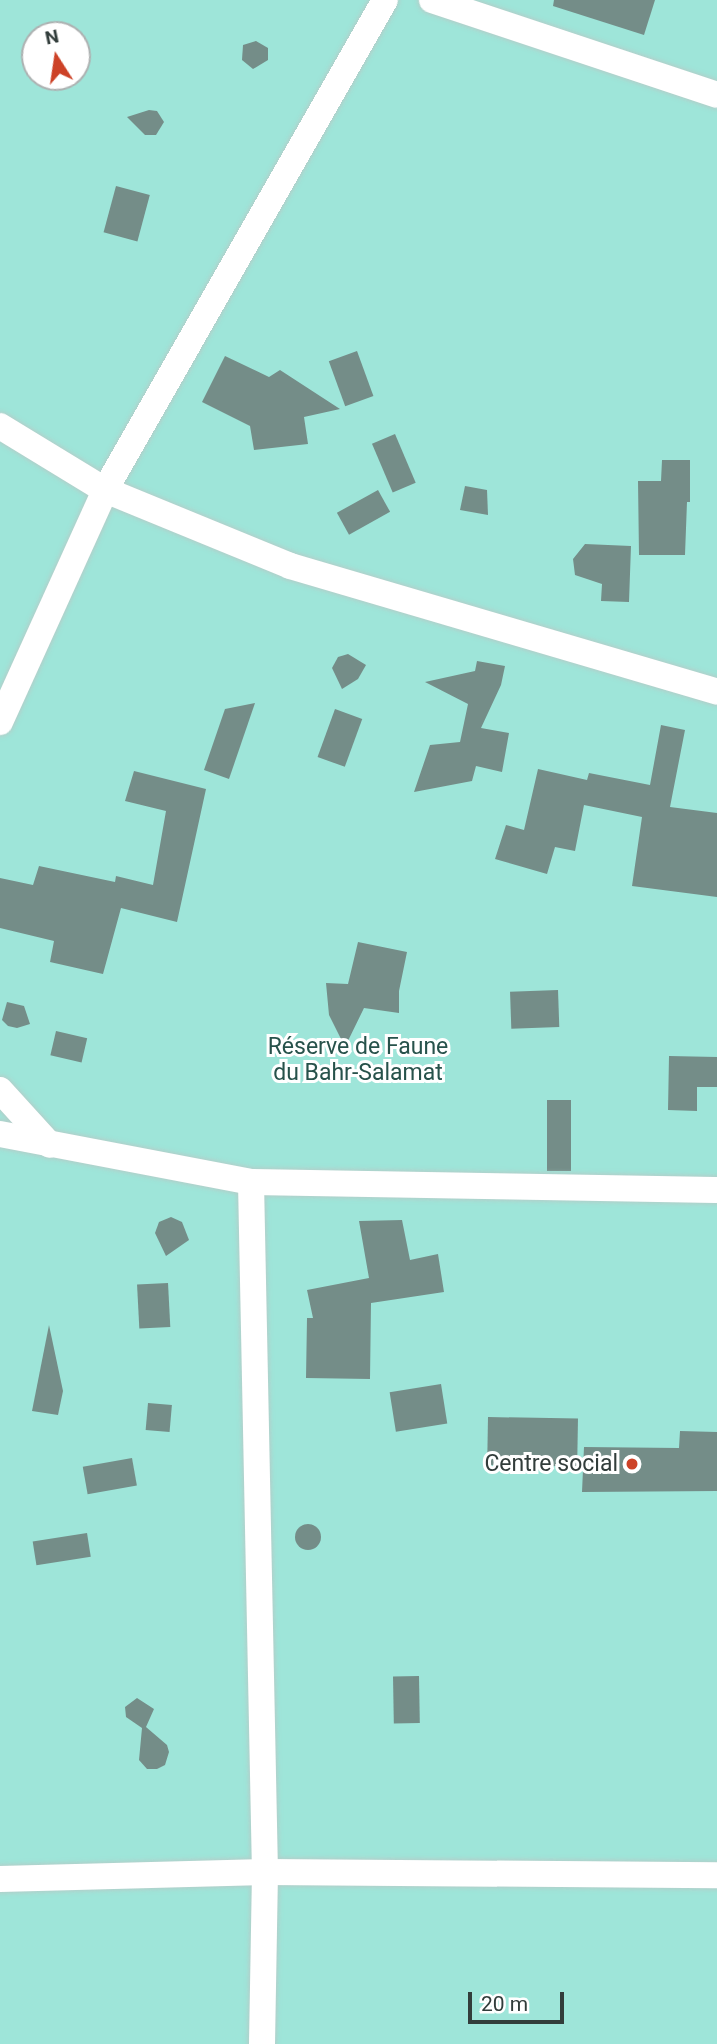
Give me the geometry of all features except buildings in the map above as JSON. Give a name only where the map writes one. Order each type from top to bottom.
[{"type":"street","points":[[0,722],[105,490],[385,0]]},
{"type":"street","points":[[432,0],[717,95]]},
{"type":"street","points":[[0,426],[105,490],[290,566],[717,692]]},
{"type":"street","points":[[0,1090],[50,1145]]},
{"type":"street","points":[[0,1134],[251,1182],[717,1190]]},
{"type":"street","points":[[251,1182],[265,1872],[262,2044]]},
{"type":"street","points":[[0,1879],[265,1872],[717,1875]]},
{"type":"green space","name":"Réserve de Faune du Bahr-Salamat","points":[[0,0],[717,0],[717,2044],[0,2044]]},
{"type":"place","name":"Centre social","points":[[632,1464]]}]
